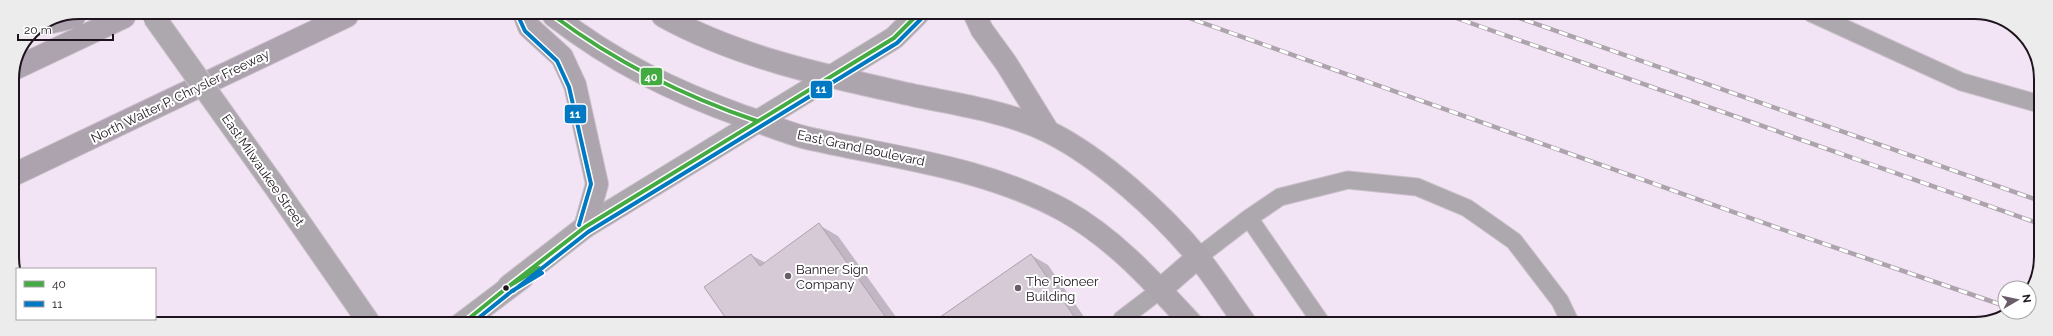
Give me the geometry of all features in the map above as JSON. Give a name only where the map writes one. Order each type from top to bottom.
[{"type":"highway","points":[[20,66],[120,19]]},
{"type":"highway","name":"North Walter P. Chrysler Freeway","points":[[19,172],[341,19]]},
{"type":"main road","points":[[526,19],[529,27],[562,58],[575,85],[597,184],[595,227]]},
{"type":"main road","name":"East Grand Boulevard","points":[[558,19],[582,38],[641,74],[694,99],[805,138],[956,169],[1015,187],[1066,211],[1123,251],[1185,317]]},
{"type":"main road","points":[[669,19],[689,30],[741,50],[830,76],[1006,116],[1048,131],[1116,176],[1160,217],[1198,257],[1241,317]]},
{"type":"main road","points":[[978,19],[982,30],[1006,63],[1048,131]]},
{"type":"main road","points":[[1160,290],[1198,257]]},
{"type":"street","name":"East Milwaukee Street","points":[[155,19],[365,317]]},
{"type":"street","points":[[470,317],[509,286],[595,227],[757,121],[894,38],[913,19]]},
{"type":"lane","points":[[1824,19],[1962,82],[2034,102]]},
{"type":"lane","points":[[1198,257],[1249,218],[1280,197],[1348,180],[1417,186],[1467,208],[1514,241],[1560,301],[1568,317]]},
{"type":"lane","points":[[1249,218],[1317,317]]},
{"type":"lane","points":[[1125,317],[1160,290]]},
{"type":"building","name":"Banner Sign Company","points":[[819,223],[886,317],[725,317],[704,287],[751,254],[760,266]]},
{"type":"building","name":"The Pioneer Building","points":[[1031,254],[1075,317],[940,317]]},
{"type":"railway","points":[[1192,19],[1781,229],[1997,303]]},
{"type":"railway","points":[[1459,19],[2034,222]]},
{"type":"railway","points":[[1522,19],[2034,199]]},
{"type":"transit line","name":"11","points":[[519,19],[525,31],[557,61],[569,87],[591,184],[579,225]]},
{"type":"transit line","name":"40","points":[[558,19],[602,49],[651,77],[703,101],[757,121]]},
{"type":"transit line","name":"40","points":[[509,286],[585,227],[894,38],[913,19]]},
{"type":"transit line","name":"11","points":[[513,291],[588,232],[897,43],[921,19]]},
{"type":"transit line","name":"40","points":[[471,317],[509,286],[539,268]]},
{"type":"transit line","name":"11","points":[[480,317],[512,291],[542,273]]},
{"type":"place","name":"Banner Sign Company","points":[[788,276]]},
{"type":"place","name":"The Pioneer Building","points":[[1018,288]]}]
